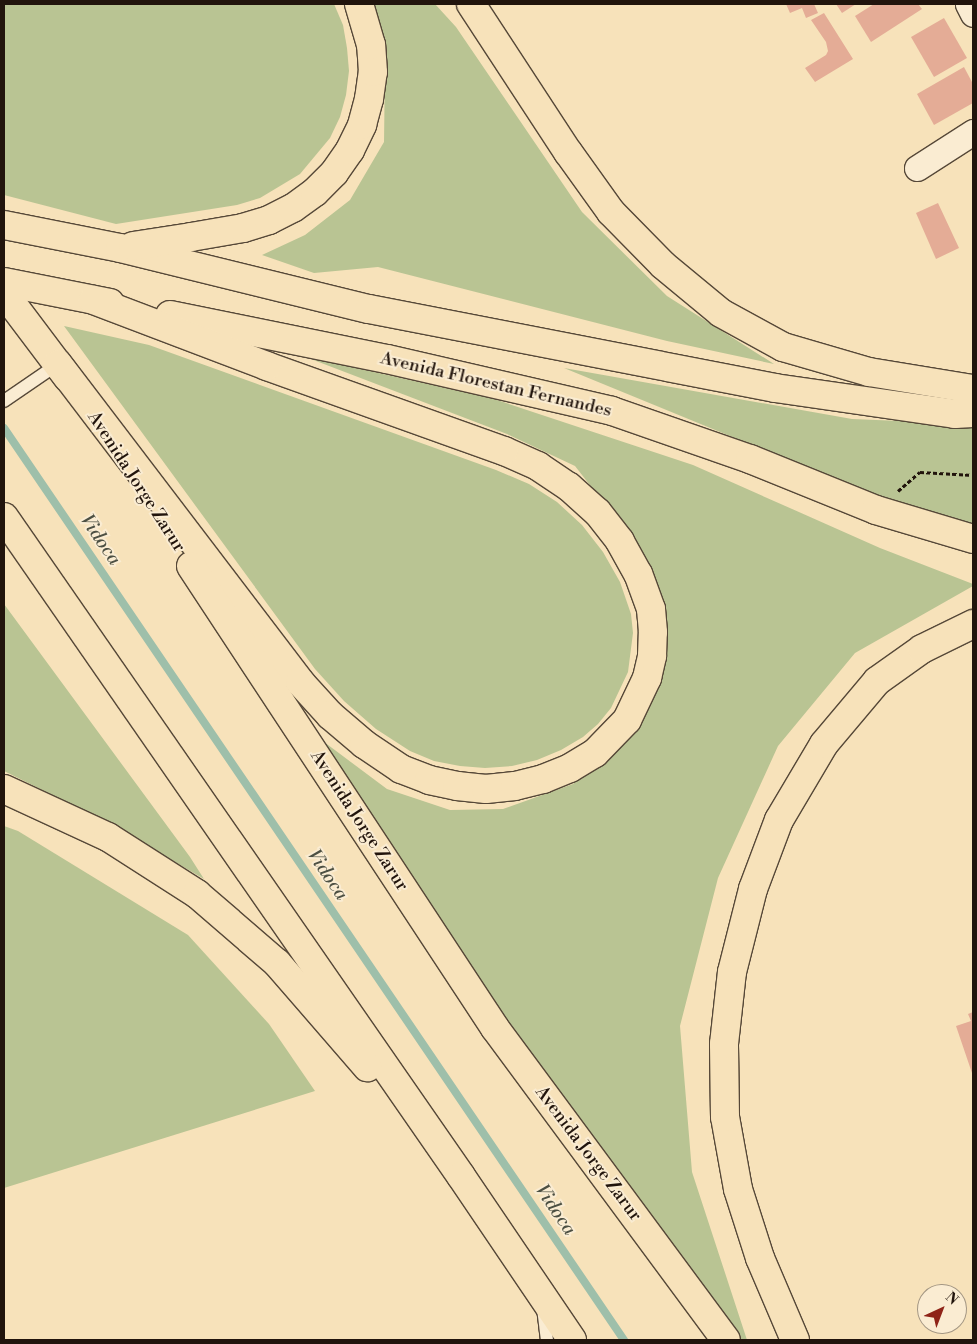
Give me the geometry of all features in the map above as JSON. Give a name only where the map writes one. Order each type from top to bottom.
[{"type":"highway","points":[[120,248],[191,238],[243,228],[269,220],[294,208],[322,185],[350,150],[362,126],[369,99],[373,72],[371,45],[359,4]]},
{"type":"highway","points":[[471,4],[568,152],[611,212],[663,266],[721,313],[783,347],[869,372],[973,389]]},
{"type":"highway","points":[[4,225],[120,248],[369,309],[774,388],[955,414],[973,413]]},
{"type":"highway","name":"Avenida Florestan Fernandes","points":[[4,282],[387,359],[612,411],[750,459],[876,510],[973,539]]},
{"type":"highway","name":"Avenida Jorge Zarur","points":[[4,293],[58,364],[495,1028],[726,1340]]},
{"type":"highway","points":[[58,364],[300,682],[330,715],[364,744],[401,769],[428,780],[457,786],[486,789],[515,786],[543,779],[570,768],[595,754],[627,720],[648,678],[652,656],[650,609],[638,574],[620,541],[597,512],[569,487],[538,466],[504,451],[267,366],[93,300]]},
{"type":"highway","points":[[4,517],[542,1293],[572,1340]]},
{"type":"highway","points":[[795,1340],[760,1258],[738,1189],[725,1117],[724,1044],[732,972],[753,889],[779,820],[824,744],[878,681],[922,649],[973,624]]},
{"type":"highway","points":[[4,789],[108,836],[197,894],[277,963],[461,1176]]},
{"type":"street","points":[[968,4],[973,14]]},
{"type":"street","points":[[917,168],[973,132]]},
{"type":"lane","points":[[4,401],[58,364]]},
{"type":"lane","points":[[542,1293],[547,1340]]},
{"type":"path","points":[[876,510],[920,472],[973,475]]},
{"type":"green space","points":[[4,4],[334,4],[343,25],[349,71],[346,95],[340,117],[330,138],[300,174],[260,198],[237,205],[116,224],[4,195]]},
{"type":"green space","points":[[369,4],[435,4],[456,27],[582,212],[667,296],[774,364],[667,341],[378,267],[314,273],[262,255],[305,235],[350,200],[384,142],[385,66]]},
{"type":"green space","points":[[64,326],[149,345],[496,470],[529,484],[557,502],[582,525],[603,552],[620,582],[631,614],[633,633],[628,672],[611,708],[598,724],[583,737],[561,750],[537,760],[512,766],[485,768],[434,761],[410,751],[376,729],[344,701],[315,669]]},
{"type":"green space","points":[[303,356],[494,399],[693,465],[880,548],[973,584],[973,586],[855,653],[778,746],[718,878],[680,1026],[692,1172],[747,1340],[733,1340],[552,1089],[312,733],[387,789],[450,810],[503,809],[573,784],[627,741],[658,684],[667,636],[649,574],[614,516],[575,466],[507,434]]},
{"type":"green space","points":[[564,368],[852,419],[973,424],[973,526],[905,508]]},
{"type":"green space","points":[[4,604],[190,857],[204,879],[107,822],[4,771]]},
{"type":"green space","points":[[4,826],[18,831],[188,935],[269,1024],[315,1091],[4,1188]]},
{"type":"building","points":[[786,4],[814,4],[818,13],[806,18],[802,8],[790,13]]},
{"type":"building","points":[[836,4],[856,4],[842,13]]},
{"type":"building","points":[[874,4],[918,4],[922,9],[871,42],[855,16]]},
{"type":"building","points":[[824,13],[853,59],[815,82],[805,68],[826,55],[828,51],[826,42],[811,20]]},
{"type":"building","points":[[944,18],[967,58],[934,77],[911,37]]},
{"type":"building","points":[[964,67],[973,84],[973,103],[934,125],[917,94]]},
{"type":"building","points":[[938,203],[959,248],[936,259],[916,213]]},
{"type":"building","points":[[973,1012],[973,1076],[956,1026],[971,1021],[968,1014]]},
{"type":"waterway","name":"Vidoca","points":[[4,428],[624,1340]]}]
